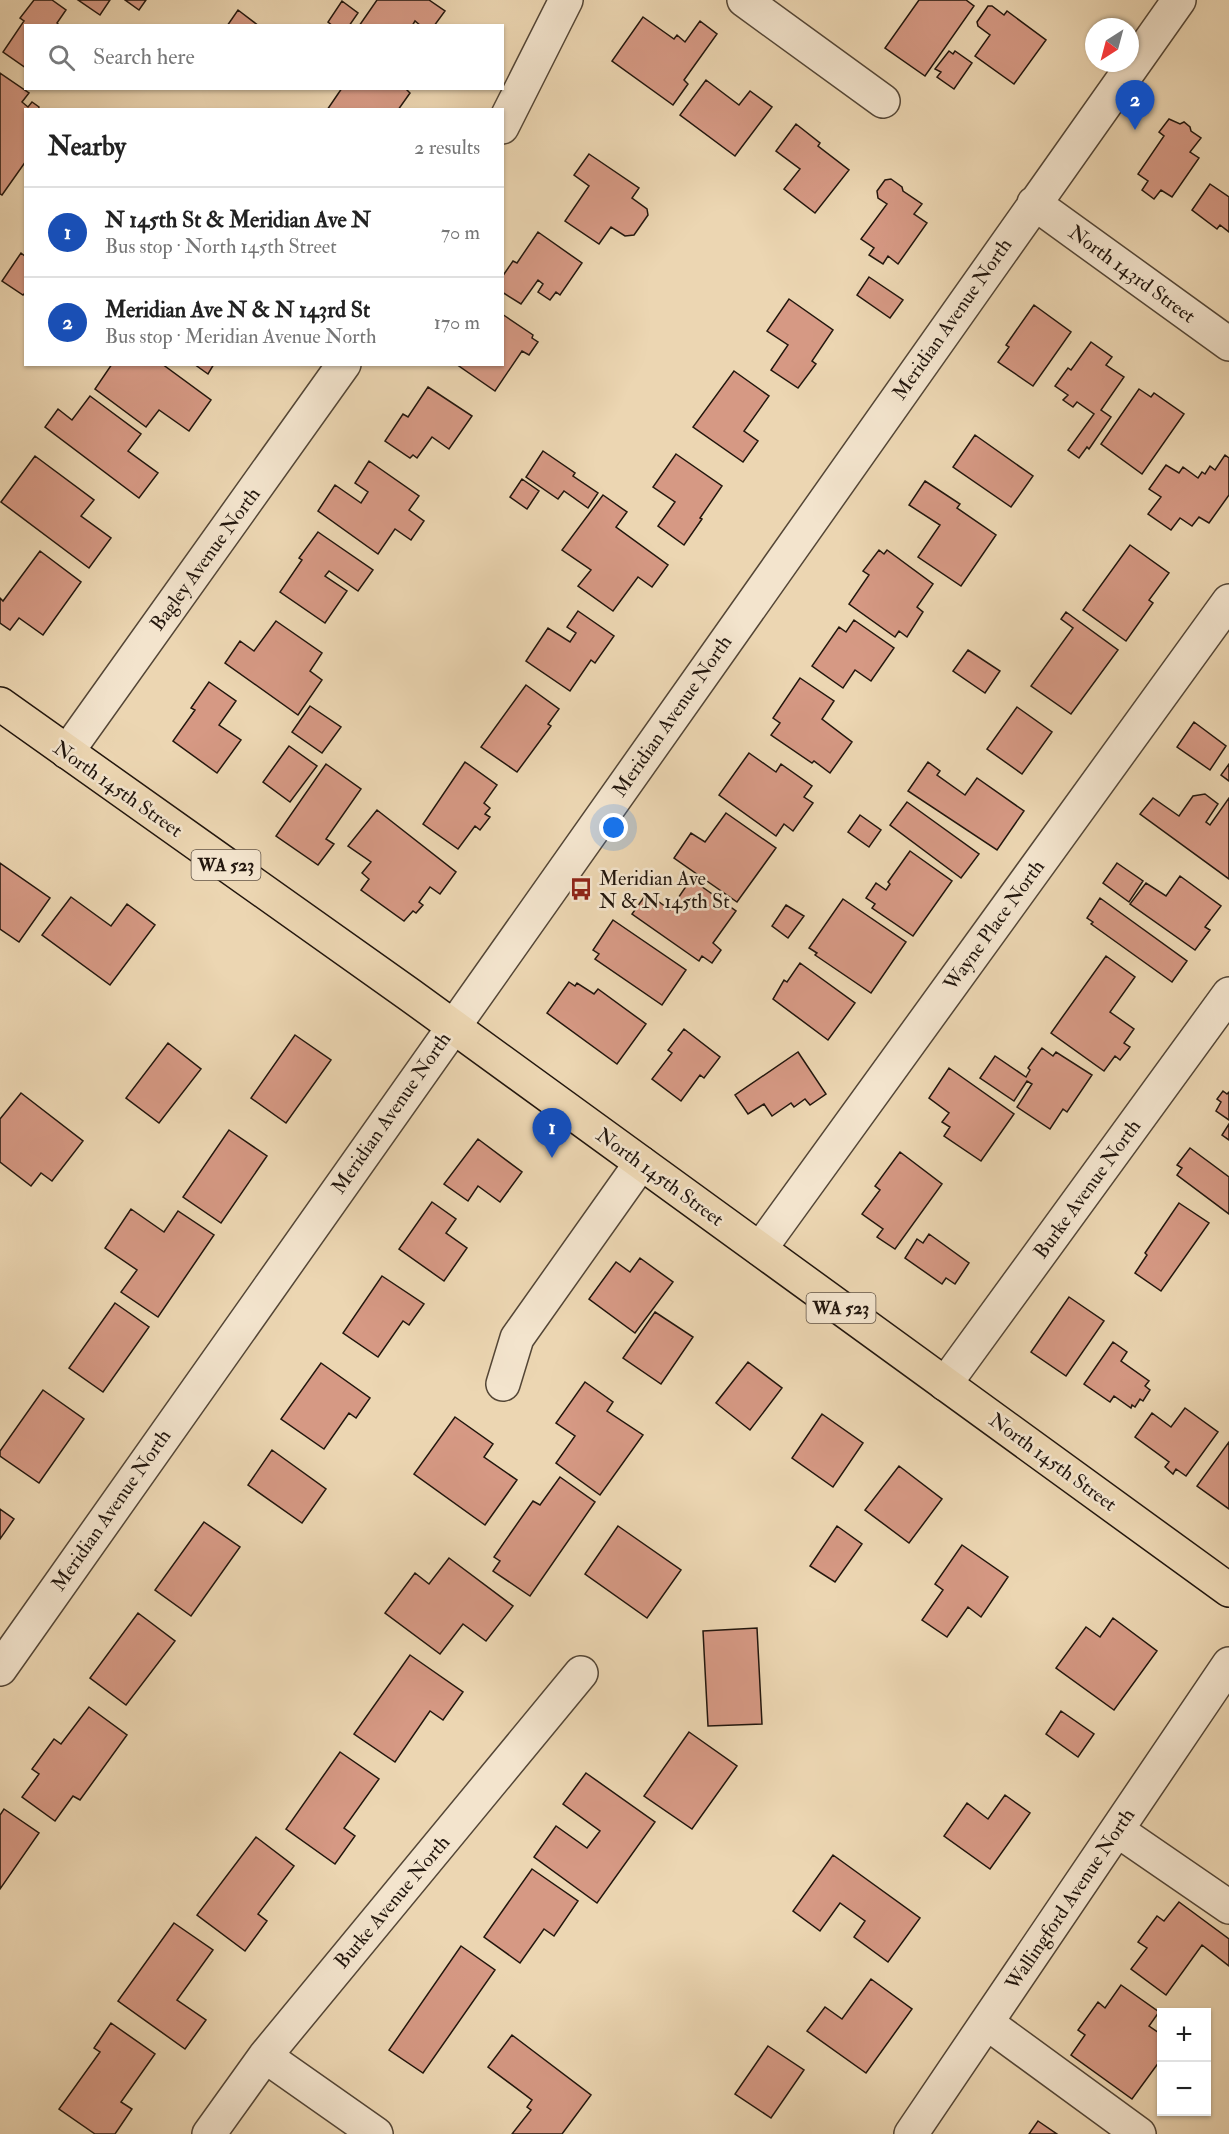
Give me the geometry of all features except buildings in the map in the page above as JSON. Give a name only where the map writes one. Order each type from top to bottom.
[{"type":"main road","name":"North 145th Street","points":[[0,704],[453,1026],[1229,1590]]},
{"type":"street","points":[[504,123],[566,0]]},
{"type":"street","points":[[744,0],[883,101]]},
{"type":"street","name":"Meridian Avenue North","points":[[2,1661],[1179,0]]},
{"type":"street","name":"North 143rd Street","points":[[1034,203],[1229,344]]},
{"type":"street","name":"Bagley Avenue North","points":[[67,753],[343,366]]},
{"type":"street","name":"Wayne Place North","points":[[760,1249],[1229,601]]},
{"type":"street","name":"Burke Avenue North","points":[[945,1384],[1229,994]]},
{"type":"street","points":[[503,1384],[517,1338],[641,1163]]},
{"type":"street","name":"Wallingford Avenue North","points":[[912,2134],[1229,1664]]},
{"type":"street","name":"Burke Avenue North","points":[[209,2134],[264,2056],[581,1673]]},
{"type":"street","points":[[1117,1830],[1229,1907]]},
{"type":"street","points":[[987,2023],[1139,2134]]},
{"type":"street","points":[[264,2056],[376,2134]]},
{"type":"place","name":"Meridian Ave N & N 143rd St","points":[[1135,130]]},
{"type":"place","name":"Meridian Ave N & N 145th St","points":[[581,889]]},
{"type":"place","name":"N 145th St & Meridian Ave N","points":[[552,1158]]}]
